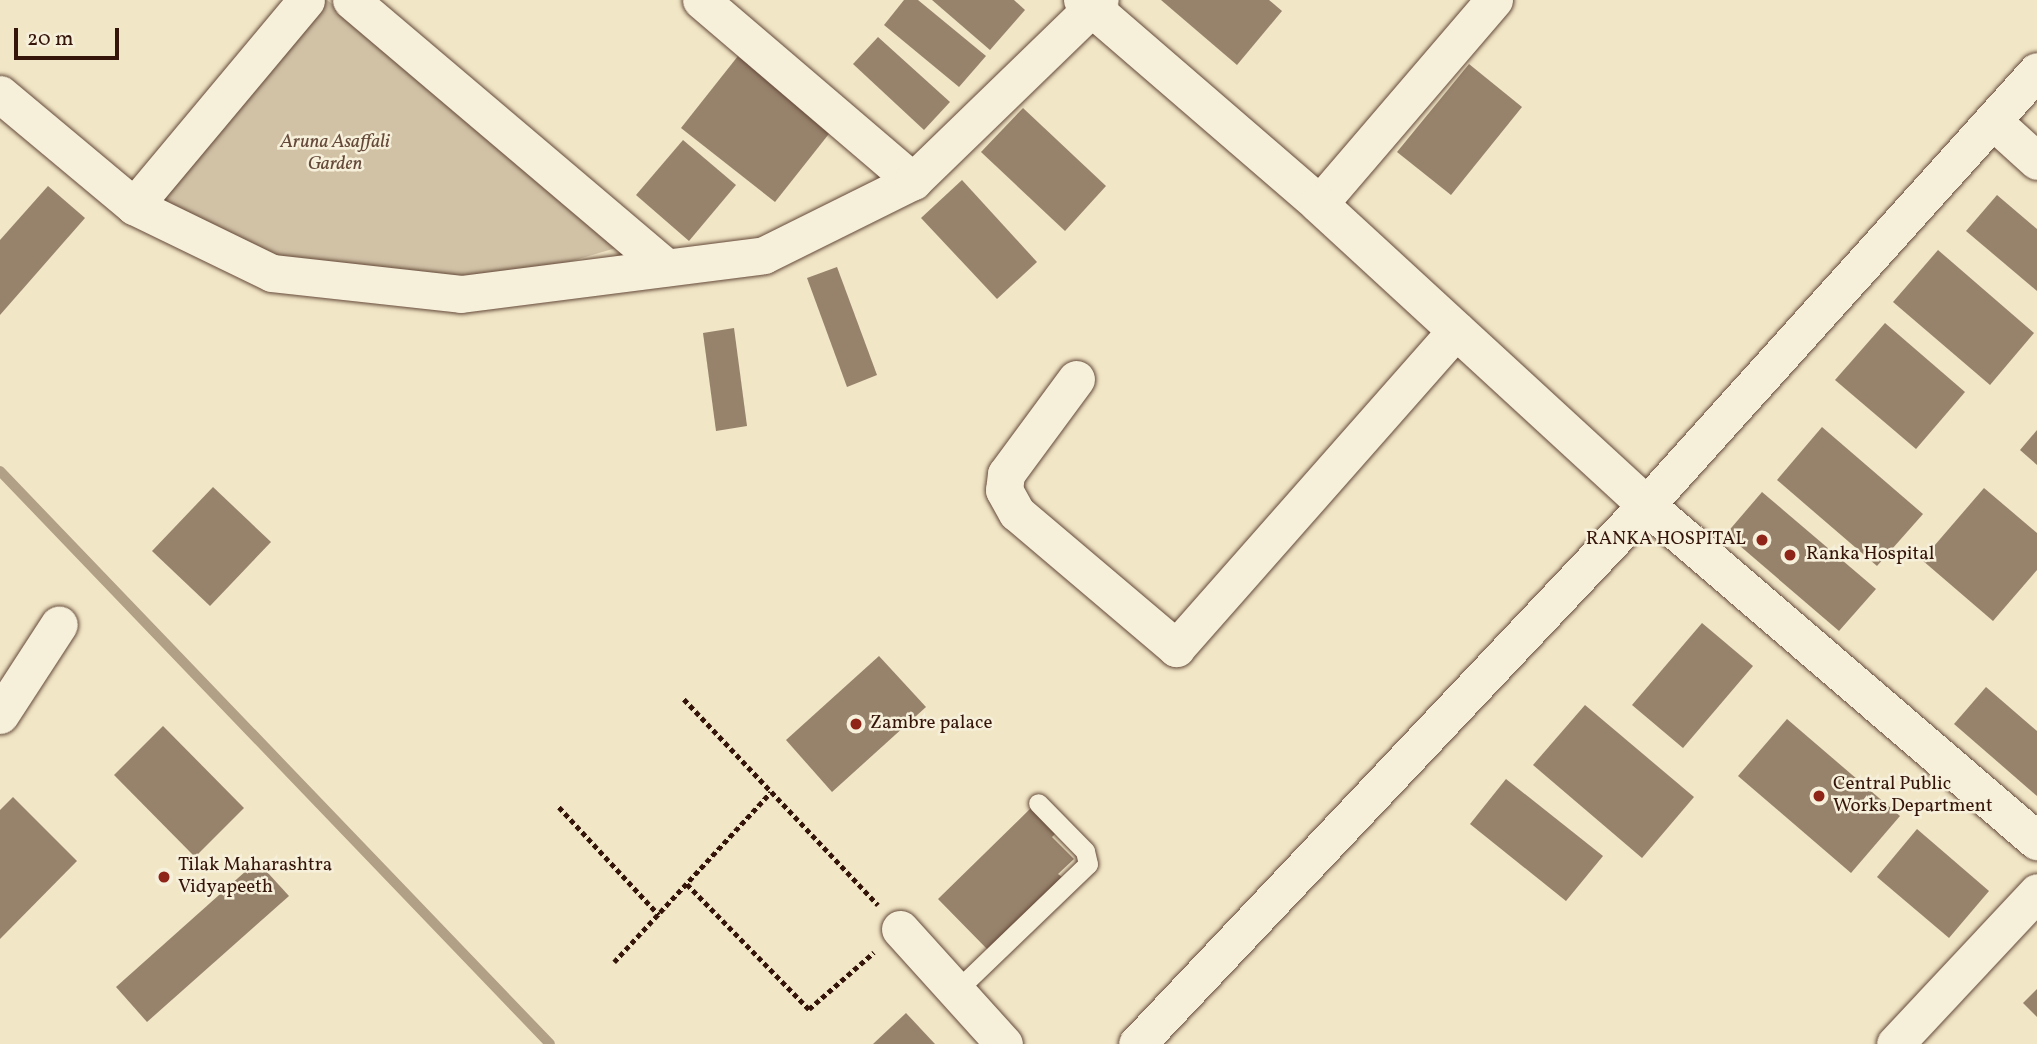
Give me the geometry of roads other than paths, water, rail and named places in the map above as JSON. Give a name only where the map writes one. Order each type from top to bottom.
[{"type":"street","points":[[134,206],[306,0]]},
{"type":"street","points":[[351,0],[666,267]]},
{"type":"street","points":[[701,0],[912,181]]},
{"type":"street","points":[[1319,204],[1494,0]]},
{"type":"street","points":[[0,94],[134,206],[272,273],[461,294],[764,255],[912,181],[1092,3],[1319,204],[1646,505],[2037,841]]},
{"type":"street","points":[[1137,1044],[1646,505],[1994,122],[2037,71]]},
{"type":"street","points":[[1994,122],[2037,162]]},
{"type":"street","points":[[1076,379],[1006,474],[1004,490],[1017,513],[1176,648],[1456,330]]},
{"type":"street","points":[[0,715],[59,624]]},
{"type":"street","points":[[1895,1044],[2037,892]]},
{"type":"street","points":[[900,929],[1004,1044]]},
{"type":"lane","points":[[956,990],[1082,875],[1088,864],[1084,851],[1038,803]]},
{"type":"waterway","points":[[0,471],[550,1044]]},
{"type":"place","name":"RANKA HOSPITAL","points":[[1762,540]]},
{"type":"place","name":"Ranka Hospital","points":[[1790,555]]},
{"type":"place","name":"Zambre palace","points":[[856,724]]},
{"type":"place","name":"Central Public Works Department","points":[[1819,796]]},
{"type":"place","name":"Tilak Maharashtra Vidyapeeth","points":[[164,877]]},
{"type":"park label","name":"Aruna Asaffali Garden","points":[[335,154]]}]
